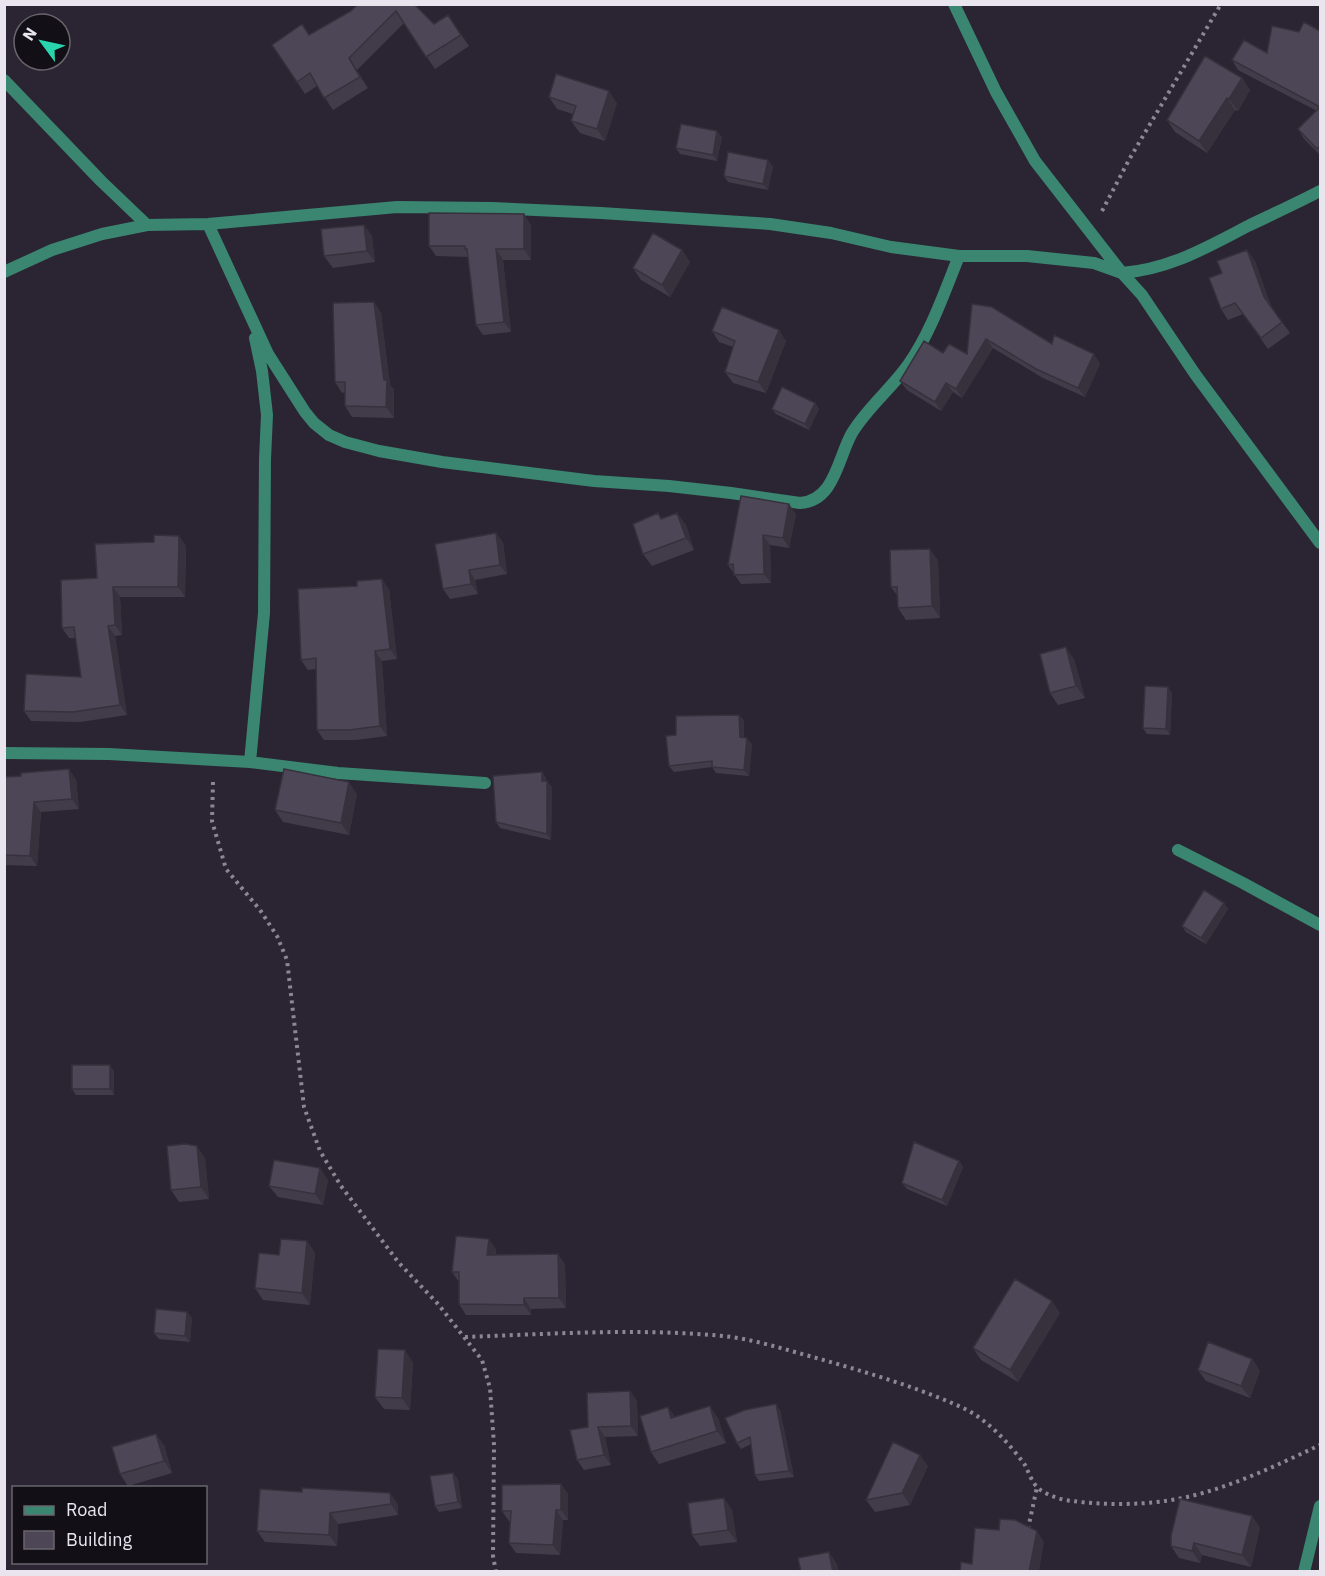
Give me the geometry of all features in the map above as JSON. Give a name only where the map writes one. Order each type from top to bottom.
[{"type":"street","points":[[954,4],[996,92],[1035,161],[1158,317],[1195,374],[1320,543]]},
{"type":"street","points":[[4,80],[101,182],[147,225]]},
{"type":"street","points":[[4,272],[52,250],[102,234],[147,225],[208,224],[398,207],[492,208],[770,224],[831,233],[891,247],[959,256],[1027,256],[1094,263],[1122,273],[1142,272],[1163,267],[1196,254],[1320,191]]},
{"type":"street","points":[[208,224],[268,354],[305,412],[329,435],[379,451],[513,471],[594,481],[669,486],[789,502],[810,502],[820,496],[835,477],[853,432],[908,365],[926,335],[959,256]]},
{"type":"street","points":[[250,316],[262,371],[267,415],[264,613],[250,762]]},
{"type":"street","points":[[4,753],[108,754],[250,762],[338,773],[484,783]]},
{"type":"street","points":[[1178,850],[1320,926]]},
{"type":"street","points":[[1304,1572],[1320,1506]]},
{"type":"path","points":[[1091,233],[1130,158],[1221,4]]},
{"type":"path","points":[[214,760],[212,821],[226,869],[266,919],[277,936],[287,960],[304,1107],[320,1151],[341,1186],[399,1263],[465,1337],[482,1360],[490,1388],[494,1445],[493,1556],[496,1572]]},
{"type":"path","points":[[465,1337],[537,1334],[690,1334],[726,1336],[772,1345],[906,1386],[963,1408],[990,1426],[1009,1445],[1037,1487],[1050,1496],[1072,1501],[1107,1504],[1165,1501],[1264,1471],[1320,1445]]},
{"type":"path","points":[[1027,1532],[1037,1487]]},
{"type":"building","points":[[358,4],[414,4],[434,24],[448,15],[461,35],[426,57],[396,11],[349,58],[360,77],[324,98],[310,73],[297,82],[272,45],[302,24],[309,35],[351,11]]},
{"type":"building","points":[[1304,22],[1320,31],[1320,107],[1232,60],[1244,40],[1267,53],[1272,26],[1299,32]]},
{"type":"building","points":[[1205,56],[1242,78],[1199,141],[1167,120]]},
{"type":"building","points":[[556,74],[609,91],[597,129],[571,121],[576,106],[549,97]]},
{"type":"building","points":[[1320,107],[1320,146],[1317,149],[1298,129]]},
{"type":"building","points":[[681,124],[717,131],[713,155],[676,148]]},
{"type":"building","points":[[728,152],[768,160],[763,184],[724,176]]},
{"type":"building","points":[[429,213],[524,214],[524,249],[496,249],[504,322],[476,325],[467,249],[465,246],[429,246]]},
{"type":"building","points":[[364,225],[367,251],[324,256],[321,229]]},
{"type":"building","points":[[653,233],[682,250],[662,285],[633,268]]},
{"type":"building","points":[[1247,250],[1264,297],[1282,322],[1261,338],[1235,303],[1221,309],[1209,278],[1222,273],[1217,261]]},
{"type":"building","points":[[374,302],[384,380],[387,380],[386,407],[345,406],[345,382],[335,382],[333,303]]},
{"type":"building","points":[[972,304],[992,307],[1052,344],[1054,335],[1094,354],[1078,388],[1036,369],[986,339],[956,389],[946,383],[935,402],[900,381],[924,341],[943,353],[949,344],[967,354]]},
{"type":"building","points":[[722,307],[779,330],[758,382],[725,372],[735,341],[712,331]]},
{"type":"building","points":[[782,387],[815,403],[805,424],[772,409]]},
{"type":"building","points":[[741,496],[789,504],[783,538],[763,535],[764,574],[734,575],[733,564],[728,565]]},
{"type":"building","points":[[658,513],[661,519],[677,513],[686,538],[643,554],[633,524]]},
{"type":"building","points":[[496,533],[500,565],[469,570],[471,584],[443,589],[435,544]]},
{"type":"building","points":[[154,535],[179,536],[178,587],[113,587],[115,625],[108,626],[120,705],[73,712],[24,711],[26,674],[81,677],[74,627],[62,628],[61,580],[97,578],[95,544],[154,542]]},
{"type":"building","points":[[930,549],[932,606],[898,608],[897,587],[891,587],[890,550]]},
{"type":"building","points":[[382,579],[390,649],[375,651],[380,726],[349,730],[317,730],[316,658],[301,660],[298,589],[357,586],[357,581]]},
{"type":"building","points":[[1066,647],[1076,686],[1050,693],[1040,654]]},
{"type":"building","points":[[1145,686],[1168,687],[1166,729],[1143,728]]},
{"type":"building","points":[[739,715],[740,737],[747,738],[744,770],[712,767],[712,761],[669,766],[666,736],[676,735],[676,716]]},
{"type":"building","points":[[69,769],[72,799],[34,802],[30,856],[4,855],[4,777],[21,776],[21,773]]},
{"type":"building","points":[[284,769],[349,782],[341,823],[275,810]]},
{"type":"building","points":[[542,772],[542,781],[547,781],[547,834],[496,822],[493,776]]},
{"type":"building","points":[[1204,890],[1224,903],[1201,938],[1182,926]]},
{"type":"building","points":[[72,1065],[110,1065],[110,1089],[72,1089]]},
{"type":"building","points":[[914,1142],[959,1161],[942,1200],[902,1183]]},
{"type":"building","points":[[185,1144],[197,1146],[201,1187],[171,1190],[167,1146]]},
{"type":"building","points":[[274,1160],[320,1168],[315,1194],[269,1186]]},
{"type":"building","points":[[456,1236],[489,1239],[487,1255],[558,1254],[559,1298],[524,1298],[524,1305],[459,1304],[459,1272],[452,1272]]},
{"type":"building","points":[[281,1239],[307,1241],[302,1293],[255,1288],[259,1253],[279,1255]]},
{"type":"building","points":[[1015,1279],[1052,1301],[1010,1370],[973,1348]]},
{"type":"building","points":[[156,1309],[187,1312],[185,1336],[154,1333]]},
{"type":"building","points":[[1208,1342],[1252,1359],[1241,1386],[1198,1370]]},
{"type":"building","points":[[378,1349],[405,1350],[402,1398],[375,1397]]},
{"type":"building","points":[[630,1391],[631,1426],[598,1427],[604,1455],[577,1460],[570,1430],[588,1427],[587,1393]]},
{"type":"building","points":[[776,1404],[789,1471],[755,1475],[750,1437],[737,1443],[725,1418],[745,1410]]},
{"type":"building","points":[[710,1406],[717,1431],[651,1452],[640,1416],[668,1407],[671,1418]]},
{"type":"building","points":[[156,1434],[164,1461],[120,1474],[112,1447]]},
{"type":"building","points":[[893,1442],[920,1455],[902,1493],[866,1500]]},
{"type":"building","points":[[453,1473],[458,1502],[435,1506],[430,1476]]},
{"type":"building","points":[[561,1484],[561,1510],[556,1510],[553,1545],[509,1543],[511,1511],[502,1511],[502,1485]]},
{"type":"building","points":[[302,1488],[390,1493],[391,1504],[330,1513],[329,1535],[257,1531],[260,1489],[302,1492]]},
{"type":"building","points":[[724,1498],[728,1530],[692,1535],[688,1503]]},
{"type":"building","points":[[1180,1499],[1252,1516],[1242,1555],[1194,1543],[1192,1551],[1171,1546],[1171,1536]]},
{"type":"building","points":[[1000,1519],[1015,1520],[1037,1531],[1029,1572],[960,1572],[961,1562],[972,1564],[975,1528],[999,1530]]},
{"type":"building","points":[[829,1552],[833,1572],[801,1572],[798,1558]]}]
